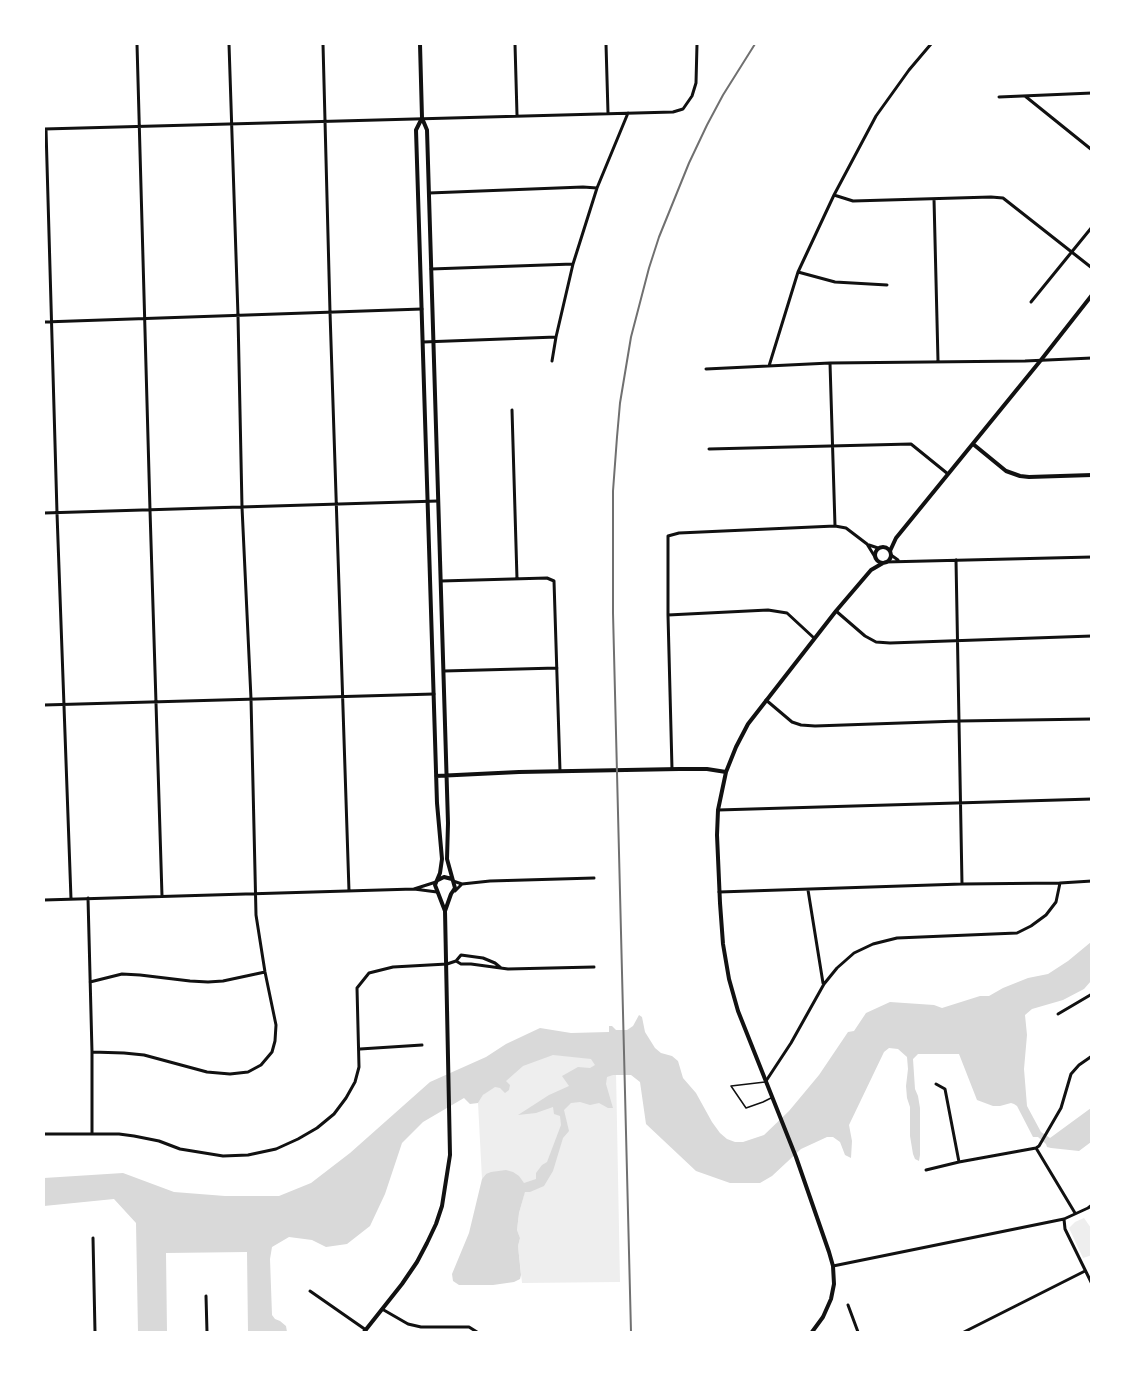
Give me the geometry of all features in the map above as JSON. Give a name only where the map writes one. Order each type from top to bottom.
[{"type":"street","points":[[137,44],[162,896]]},
{"type":"street","points":[[92,1052],[144,1055],[207,1072],[230,1074],[248,1072],[261,1065],[272,1052],[275,1041],[276,1025],[256,915],[229,44]]},
{"type":"street","points":[[323,44],[349,891]]},
{"type":"street","points":[[420,44],[422,118],[427,130],[447,775],[447,859],[455,888],[445,911]]},
{"type":"street","points":[[515,44],[518,115]]},
{"type":"street","points":[[606,44],[608,113]]},
{"type":"street","points":[[70,899],[45,129],[674,112],[682,109],[692,96],[696,82],[697,44]]},
{"type":"street","points":[[770,366],[798,272],[834,195],[876,116],[931,44]]},
{"type":"street","points":[[999,97],[1092,93]]},
{"type":"street","points":[[1024,95],[1092,150]]},
{"type":"street","points":[[552,361],[573,264],[597,188],[628,112]]},
{"type":"street","points":[[310,1291],[365,1331],[417,1262],[436,1224],[442,1206],[450,1155],[445,911],[436,889],[442,859],[436,776],[416,130],[422,118]]},
{"type":"street","points":[[429,193],[597,188]]},
{"type":"street","points":[[834,195],[853,201],[1003,198],[1092,268]]},
{"type":"street","points":[[934,199],[938,362]]},
{"type":"street","points":[[1031,302],[1092,226]]},
{"type":"street","points":[[431,269],[573,264]]},
{"type":"street","points":[[798,272],[835,282],[887,285]]},
{"type":"street","points":[[871,570],[875,552],[896,538],[1092,295]]},
{"type":"street","points":[[44,322],[422,309]]},
{"type":"street","points":[[423,342],[556,337]]},
{"type":"street","points":[[706,369],[830,363],[1092,358]]},
{"type":"street","points":[[830,363],[835,526]]},
{"type":"street","points":[[512,410],[518,579]]},
{"type":"street","points":[[709,449],[911,444],[948,474]]},
{"type":"street","points":[[973,444],[1006,471],[1020,476],[1092,475]]},
{"type":"street","points":[[44,513],[438,501]]},
{"type":"street","points":[[672,769],[668,536],[679,533],[835,526],[846,528],[867,544],[878,562],[884,563],[1092,557]]},
{"type":"street","points":[[812,1332],[823,1317],[831,1299],[834,1284],[832,1266],[796,1157],[738,1011],[729,979],[723,944],[719,892],[718,810],[726,772],[748,724],[814,638],[871,570],[889,560],[896,538]]},
{"type":"street","points":[[867,544],[881,547],[897,560],[903,561]]},
{"type":"street","points":[[956,560],[962,884]]},
{"type":"street","points":[[441,581],[547,578],[554,581],[560,771]]},
{"type":"street","points":[[668,615],[778,611],[787,613],[814,638]]},
{"type":"street","points":[[836,611],[865,636],[876,642],[1092,636]]},
{"type":"street","points":[[444,671],[557,668]]},
{"type":"street","points":[[44,705],[434,694]]},
{"type":"street","points":[[766,700],[792,722],[815,726],[1092,719]]},
{"type":"street","points":[[436,776],[707,768],[726,772]]},
{"type":"street","points":[[718,810],[1092,799]]},
{"type":"street","points":[[414,889],[444,877],[462,884],[594,878]]},
{"type":"street","points":[[719,892],[1092,881]]},
{"type":"street","points":[[766,1082],[824,984],[854,953],[873,944],[897,938],[1017,933],[1046,915],[1056,902],[1060,883]]},
{"type":"street","points":[[44,900],[414,889],[444,896],[452,893],[462,884]]},
{"type":"street","points":[[808,890],[824,984]]},
{"type":"street","points":[[88,898],[92,1134]]},
{"type":"street","points":[[44,1134],[134,1136],[159,1141],[180,1149],[223,1156],[248,1155],[276,1149],[298,1139],[334,1114],[356,1082],[360,1066],[357,988],[369,973],[393,967],[447,964],[456,961],[461,956],[483,958],[501,968]]},
{"type":"street","points":[[456,961],[461,964],[518,969],[594,967]]},
{"type":"street","points":[[90,982],[122,975],[140,975],[208,982],[265,972]]},
{"type":"street","points":[[1058,1014],[1092,994]]},
{"type":"street","points":[[360,1049],[422,1045]]},
{"type":"street","points":[[926,1170],[1039,1146],[1061,1108],[1071,1074],[1092,1056]]},
{"type":"street","points":[[936,1084],[945,1089],[959,1162]]},
{"type":"street","points":[[1036,1148],[1075,1214]]},
{"type":"street","points":[[832,1266],[1064,1219],[1092,1205]]},
{"type":"street","points":[[1064,1219],[1065,1229],[1092,1284]]},
{"type":"street","points":[[93,1238],[95,1332]]},
{"type":"street","points":[[964,1332],[1085,1271]]},
{"type":"street","points":[[206,1296],[207,1332]]},
{"type":"street","points":[[848,1305],[858,1332]]},
{"type":"street","points":[[382,1309],[408,1324],[421,1327],[469,1327],[476,1332]]},
{"type":"lane","points":[[766,1082],[731,1086],[746,1108],[772,1097]]},
{"type":"shaded area","points":[[1091,942],[1091,981],[1084,989],[1063,1000],[1032,1009],[1025,1015],[1027,1035],[1024,1069],[1027,1106],[1041,1132],[1050,1138],[1091,1108],[1091,1142],[1079,1151],[1047,1147],[1038,1137],[1033,1137],[1014,1104],[993,1106],[977,1100],[959,1054],[918,1054],[913,1059],[915,1089],[920,1108],[920,1155],[919,1161],[915,1159],[910,1136],[910,1107],[906,1086],[907,1057],[898,1049],[889,1048],[884,1052],[849,1125],[852,1141],[851,1158],[845,1155],[840,1142],[833,1137],[827,1137],[801,1149],[772,1176],[760,1183],[730,1183],[696,1171],[646,1124],[640,1082],[631,1075],[613,1075],[607,1077],[606,1084],[613,1108],[599,1103],[590,1105],[580,1102],[571,1103],[564,1110],[569,1131],[563,1138],[553,1171],[544,1186],[525,1192],[517,1230],[520,1238],[518,1246],[520,1279],[493,1285],[459,1285],[453,1281],[452,1274],[469,1233],[482,1179],[491,1172],[506,1170],[519,1176],[524,1183],[536,1179],[536,1173],[547,1162],[561,1125],[560,1116],[554,1114],[553,1107],[536,1113],[518,1115],[549,1095],[569,1086],[562,1076],[578,1067],[590,1068],[595,1065],[591,1059],[553,1055],[523,1066],[506,1081],[510,1085],[509,1090],[505,1093],[495,1087],[483,1095],[478,1103],[470,1104],[464,1098],[423,1122],[402,1143],[385,1194],[370,1226],[347,1244],[326,1247],[312,1240],[289,1237],[272,1247],[270,1259],[272,1315],[286,1326],[287,1332],[248,1332],[247,1252],[166,1253],[167,1332],[138,1332],[136,1223],[114,1199],[44,1206],[44,1178],[123,1173],[174,1192],[225,1196],[279,1196],[311,1183],[350,1153],[430,1082],[486,1057],[506,1044],[540,1028],[571,1033],[609,1032],[609,1026],[616,1030],[627,1030],[633,1026],[639,1015],[642,1017],[645,1032],[655,1048],[678,1061],[683,1078],[696,1093],[720,1133],[727,1139],[743,1142],[764,1135],[789,1111],[819,1075],[848,1032],[854,1031],[866,1013],[890,1002],[934,1005],[942,1008],[980,996],[989,996],[1028,978],[1048,974]]},
{"type":"shaded area","points":[[554,1048],[596,1053],[616,1071],[620,1282],[522,1283],[518,1246],[520,1238],[517,1230],[525,1191],[486,1174],[482,1179],[478,1103],[483,1095],[527,1060]]},
{"type":"shaded area","points":[[1084,1218],[1091,1228],[1092,1255],[1083,1258],[1069,1228]]},
{"type":"railway","points":[[631,1332],[613,613],[613,491],[620,403],[631,337],[659,237],[707,125],[755,44]]}]
